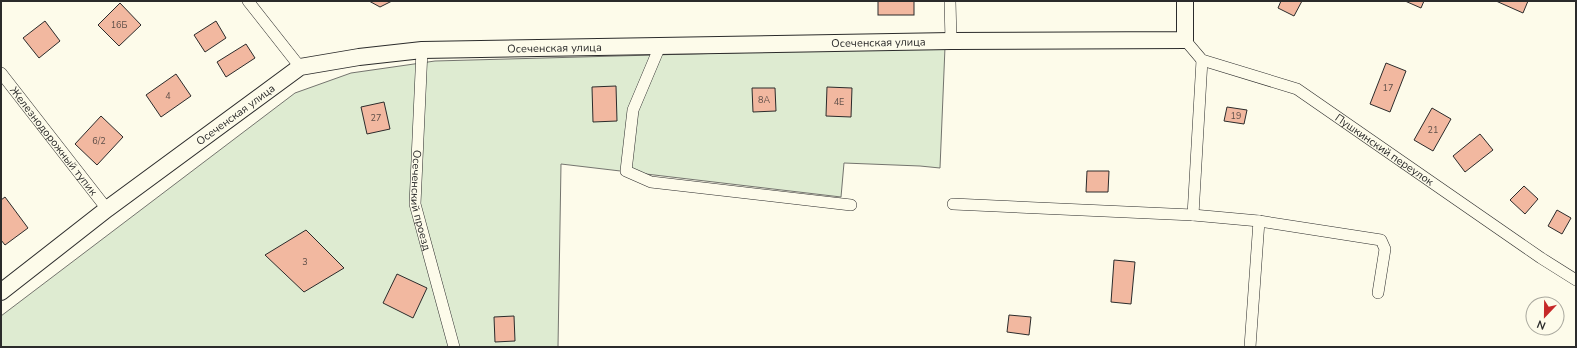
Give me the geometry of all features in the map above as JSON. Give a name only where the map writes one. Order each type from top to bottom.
[{"type":"street","points":[[248,1],[300,67]]},
{"type":"street","points":[[950,1],[951,41]]},
{"type":"street","points":[[1185,1],[1185,40],[1202,60],[1193,215]]},
{"type":"street","name":"Осеченская улица","points":[[1,292],[107,209],[300,67],[359,57],[422,50],[951,41],[1185,40]]},
{"type":"street","points":[[660,46],[633,110],[626,171],[651,182],[851,205]]},
{"type":"street","name":"Осеченский проезд","points":[[422,50],[415,204],[454,347]]},
{"type":"street","name":"Пушкинский переулок","points":[[1202,60],[1297,89],[1541,258],[1576,280]]},
{"type":"street","name":"Железнодорожный тупик","points":[[1,73],[107,209]]},
{"type":"street","points":[[953,204],[1193,215],[1259,221],[1382,240],[1385,249],[1378,293]]},
{"type":"street","points":[[1250,347],[1259,221]]},
{"type":"green space","points":[[945,47],[940,168],[844,163],[841,197],[561,164],[558,347],[1,347],[1,316],[295,93],[351,73],[435,61]]},
{"type":"building","points":[[369,1],[392,1],[380,7]]},
{"type":"building","points":[[878,1],[914,1],[914,15],[878,15]]},
{"type":"building","points":[[1281,1],[1302,1],[1294,16],[1278,8]]},
{"type":"building","points":[[1405,1],[1424,1],[1421,8]]},
{"type":"building","points":[[1496,1],[1528,1],[1523,13]]},
{"type":"building","points":[[120,3],[141,25],[119,46],[98,25]]},
{"type":"building","points":[[45,21],[60,41],[39,58],[23,38]]},
{"type":"building","points":[[216,21],[226,38],[205,52],[194,35]]},
{"type":"building","points":[[246,44],[255,58],[226,77],[217,62]]},
{"type":"building","points":[[1386,63],[1406,71],[1390,112],[1370,104]]},
{"type":"building","points":[[176,74],[191,96],[161,117],[146,95]]},
{"type":"building","points":[[616,86],[617,121],[593,122],[592,87]]},
{"type":"building","points":[[827,87],[852,88],[851,117],[826,116]]},
{"type":"building","points":[[752,88],[775,88],[776,111],[753,112]]},
{"type":"building","points":[[384,102],[390,129],[367,134],[361,107]]},
{"type":"building","points":[[1227,107],[1247,110],[1244,124],[1224,121]]},
{"type":"building","points":[[1432,108],[1451,119],[1433,151],[1414,140]]},
{"type":"building","points":[[101,116],[123,137],[97,165],[75,144]]},
{"type":"building","points":[[1480,134],[1493,150],[1465,172],[1453,156]]},
{"type":"building","points":[[1087,171],[1109,171],[1108,192],[1086,192]]},
{"type":"building","points":[[1524,186],[1538,199],[1525,214],[1510,200]]},
{"type":"building","points":[[5,197],[28,228],[5,245],[1,240],[1,200]]},
{"type":"building","points":[[1557,210],[1571,218],[1562,234],[1548,226]]},
{"type":"building","points":[[306,230],[344,268],[304,292],[265,255]]},
{"type":"building","points":[[1114,260],[1135,262],[1131,304],[1111,302]]},
{"type":"building","points":[[397,274],[427,288],[413,318],[383,303]]},
{"type":"building","points":[[1009,315],[1031,317],[1029,335],[1007,332]]},
{"type":"building","points":[[514,316],[515,341],[495,342],[494,317]]}]
